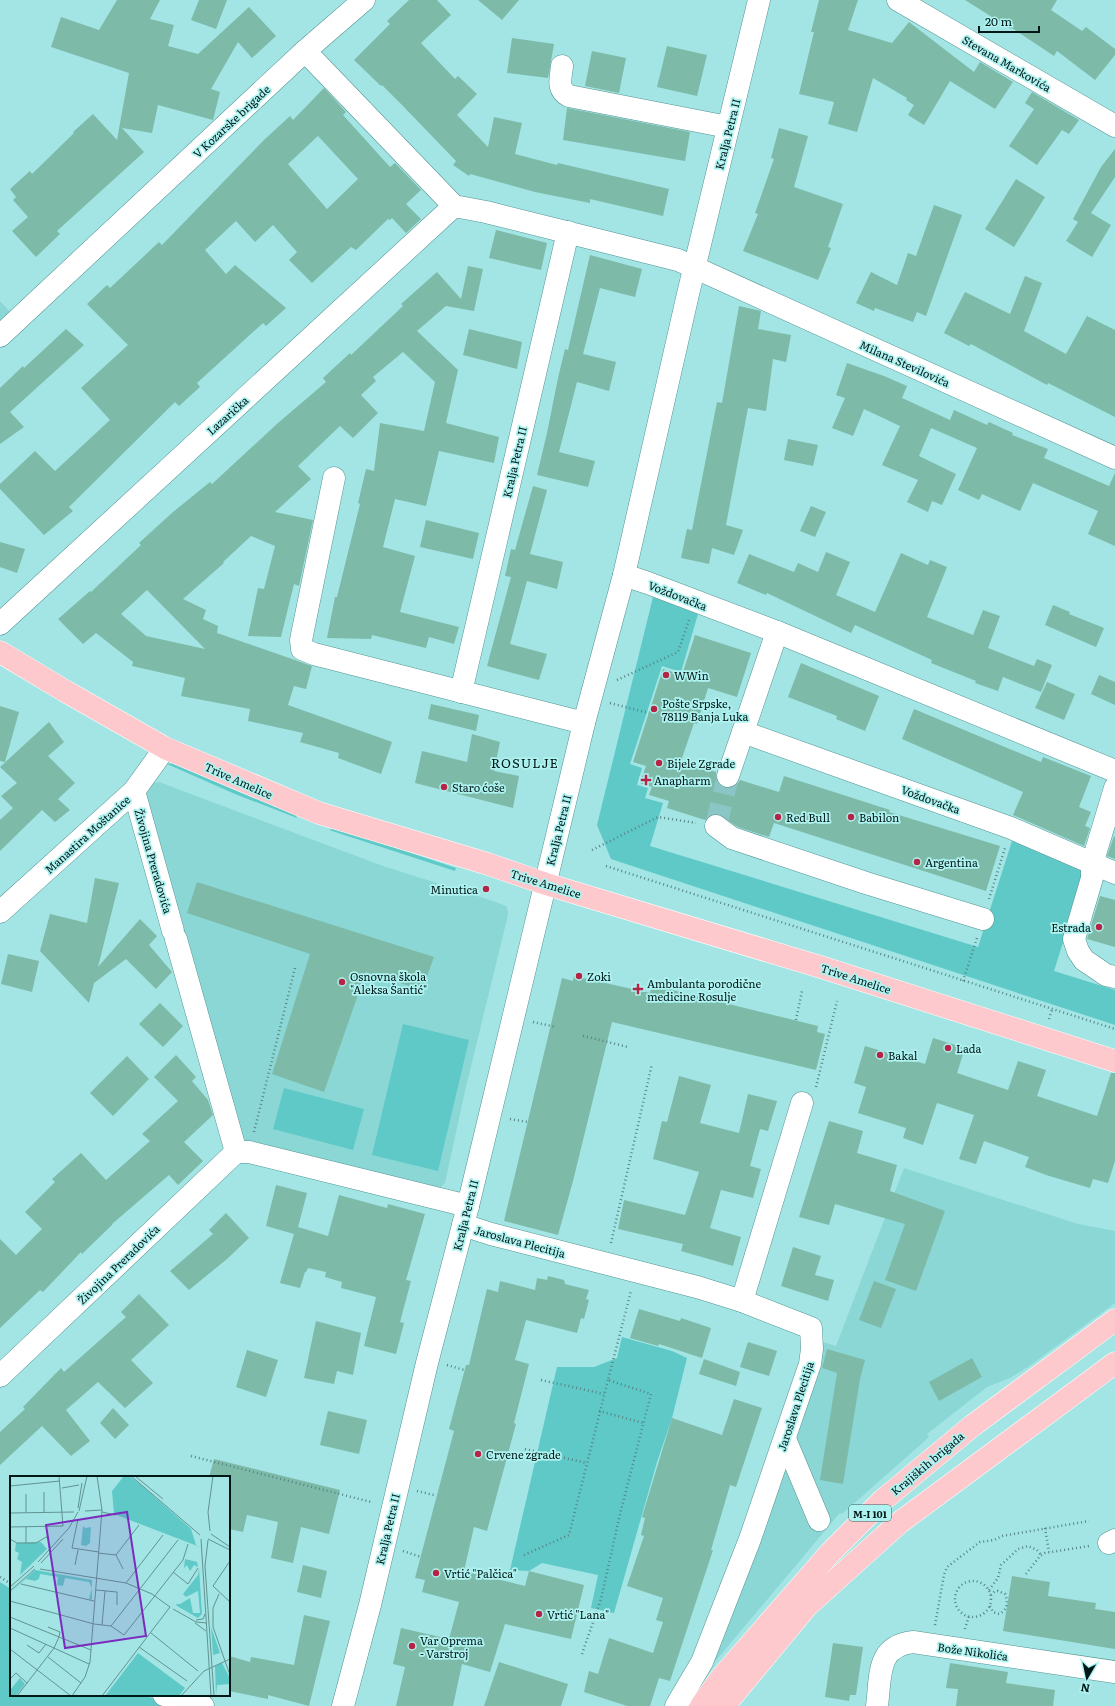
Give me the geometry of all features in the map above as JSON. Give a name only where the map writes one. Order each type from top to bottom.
[{"type":"main road","name":"Trive Amelice","points":[[0,652],[64,691],[165,748],[319,813],[488,864],[546,884],[824,968],[1115,1061]]},
{"type":"main road","name":"Krajiških brigada","points":[[701,1706],[721,1678],[830,1553],[883,1500],[972,1426],[1115,1320]]},
{"type":"main road","name":"M-I 101","points":[[724,1706],[807,1606],[898,1523],[1115,1363]]},
{"type":"street","name":"V Kozarske brigade","points":[[0,336],[305,51],[364,0]]},
{"type":"street","name":"Kralja Petra II","points":[[343,1706],[366,1622],[423,1378],[465,1216],[584,723],[624,575],[728,127],[760,0]]},
{"type":"street","name":"Stevana Markovića","points":[[898,0],[1115,126]]},
{"type":"street","points":[[305,51],[454,206],[486,212],[670,258],[695,268]]},
{"type":"street","points":[[562,66],[561,89],[563,93],[569,96],[728,127]]},
{"type":"street","name":"Lazarička","points":[[0,624],[454,206]]},
{"type":"street","name":"Kralja Petra II","points":[[461,692],[568,232]]},
{"type":"street","name":"Milana Stevilovića","points":[[695,268],[1115,458]]},
{"type":"street","points":[[334,478],[301,640],[302,649],[314,654],[584,723]]},
{"type":"street","name":"Voždovačka","points":[[624,575],[648,582],[777,632],[1115,771]]},
{"type":"street","points":[[728,776],[777,632]]},
{"type":"street","name":"Voždovačka","points":[[744,732],[1011,828],[1115,873]]},
{"type":"street","name":"Manastira Moštanice","points":[[0,912],[134,791],[165,748]]},
{"type":"street","points":[[1115,788],[1092,864],[1092,878],[1074,939],[1078,951],[1084,960],[1106,975],[1115,977]]},
{"type":"street","name":"Živojina Preradovića","points":[[0,1376],[242,1152],[175,935],[134,791]]},
{"type":"street","points":[[716,826],[732,838],[866,883],[983,919]]},
{"type":"street","points":[[742,1301],[806,1096]]},
{"type":"street","points":[[242,1152],[465,1216]]},
{"type":"street","name":"Jaroslava Plecitija","points":[[465,1216],[491,1234],[697,1287],[742,1301],[811,1328],[812,1349],[810,1364],[750,1539],[704,1655],[676,1706]]},
{"type":"street","points":[[785,1439],[819,1520]]},
{"type":"street","name":"Bože Nikolića","points":[[877,1706],[882,1666],[886,1656],[890,1651],[904,1643],[913,1642],[1115,1672]]},
{"type":"street","points":[[168,1696],[203,1706]]},
{"type":"path","points":[[611,682],[678,652],[691,614]]},
{"type":"path","points":[[606,702],[649,713]]},
{"type":"path","points":[[592,850],[658,816],[716,826]]},
{"type":"path","points":[[983,919],[1011,828]]},
{"type":"path","points":[[606,866],[1115,1029]]},
{"type":"path","points":[[963,981],[970,962]]},
{"type":"path","points":[[242,1152],[295,968]]},
{"type":"path","points":[[796,1020],[802,991]]},
{"type":"path","points":[[806,1096],[816,1087],[837,1001]]},
{"type":"path","points":[[529,1021],[556,1027]]},
{"type":"path","points":[[583,1036],[628,1047]]},
{"type":"path","points":[[605,1263],[652,1064]]},
{"type":"path","points":[[506,1118],[528,1122]]},
{"type":"path","points":[[524,1555],[569,1535],[621,1326],[637,1272]]},
{"type":"path","points":[[447,1365],[464,1370]]},
{"type":"path","points":[[541,1380],[604,1394]]},
{"type":"path","points":[[582,1654],[601,1598],[651,1394],[608,1380]]},
{"type":"path","points":[[600,1411],[643,1423]]},
{"type":"path","points":[[525,1449],[587,1463]]},
{"type":"path","points":[[190,1456],[371,1502]]},
{"type":"path","points":[[417,1491],[434,1495]]},
{"type":"path","points":[[943,1627],[935,1625],[944,1575],[947,1567],[980,1542],[994,1540],[1002,1536],[1088,1521]]},
{"type":"path","points":[[1045,1528],[1049,1552]]},
{"type":"path","points":[[1026,1574],[1041,1555],[1049,1552],[1112,1542]]},
{"type":"path","points":[[989,1590],[998,1578],[1001,1565],[1018,1549],[1028,1546],[1037,1550],[1041,1555]]},
{"type":"path","points":[[402,1551],[421,1556]]},
{"type":"path","points":[[0,1577],[10,1583]]},
{"type":"path","points":[[990,1606],[982,1614],[972,1616],[962,1613],[958,1609],[955,1600],[957,1590],[960,1586],[970,1581],[980,1582],[989,1590],[991,1595],[990,1606],[993,1612],[999,1614],[1005,1610],[1008,1604],[1005,1594],[1003,1592],[995,1592],[991,1595]]},
{"type":"shaded area","points":[[0,301],[14,316],[0,329]]},
{"type":"shaded area","points":[[653,597],[698,614],[681,672],[662,666],[630,764],[642,768],[637,785],[648,788],[645,798],[663,803],[650,846],[978,947],[1012,841],[1087,867],[1054,971],[1115,990],[1115,1025],[611,859],[597,825]]},
{"type":"shaded area","points":[[174,763],[295,814],[297,818],[235,794],[167,764]]},
{"type":"shaded area","name":"Osnovna škola \"Aleksa Šantić\"","points":[[159,782],[383,866],[506,906],[508,915],[465,1091],[445,1183],[441,1187],[435,1188],[242,1140],[142,799],[149,783]]},
{"type":"shaded area","points":[[336,828],[456,868],[455,871],[329,830]]},
{"type":"shaded area","points":[[403,1024],[469,1040],[438,1171],[372,1155]]},
{"type":"shaded area","points":[[284,1088],[364,1109],[353,1150],[273,1129]]},
{"type":"shaded area","points":[[904,1168],[1078,1224],[1115,1231],[1115,1303],[1028,1367],[1010,1378],[987,1387],[927,1434],[929,1436],[927,1439],[843,1513],[839,1514],[708,1670],[819,1341],[836,1346]]},
{"type":"shaded area","points":[[622,1337],[672,1351],[687,1358],[672,1418],[657,1462],[614,1613],[591,1608],[598,1575],[542,1563],[529,1571],[510,1570],[557,1367],[594,1367],[617,1358]]},
{"type":"shaded area","points":[[0,1582],[10,1588],[10,1696],[146,1696],[175,1705],[174,1706],[0,1706]]},
{"type":"building","points":[[117,0],[160,0],[150,19],[174,25],[168,46],[198,54],[249,7],[276,36],[252,58],[238,42],[211,89],[220,92],[213,120],[158,105],[152,133],[122,128],[144,152],[57,231],[60,234],[36,257],[12,231],[28,217],[13,200],[16,197],[10,189],[30,171],[32,174],[93,114],[117,140],[129,73],[51,47],[61,17],[99,30]]},
{"type":"building","points":[[199,0],[227,0],[216,29],[191,20]]},
{"type":"building","points":[[409,0],[437,0],[451,15],[421,43],[455,79],[458,76],[477,94],[457,115],[488,147],[494,117],[522,123],[515,154],[557,165],[558,163],[669,189],[663,216],[590,199],[590,203],[535,192],[470,174],[469,176],[453,165],[456,161],[382,85],[381,86],[354,60],[390,24],[387,21]]},
{"type":"building","points":[[478,0],[519,0],[502,20]]},
{"type":"building","points":[[819,0],[858,0],[848,30],[892,43],[909,22],[974,72],[980,62],[1013,82],[995,109],[950,81],[924,125],[908,115],[914,105],[906,100],[907,98],[873,78],[857,132],[828,124],[834,102],[799,94],[814,32],[811,32]]},
{"type":"building","points":[[965,0],[1057,0],[1051,10],[1082,31],[1086,27],[1115,49],[1115,55],[1095,80],[1057,51],[1054,56],[1012,28],[1011,29]]},
{"type":"building","points":[[512,38],[554,44],[548,78],[507,73]]},
{"type":"building","points":[[667,46],[707,55],[697,96],[657,87]]},
{"type":"building","points":[[592,51],[626,58],[619,93],[585,86]]},
{"type":"building","points":[[324,88],[346,112],[343,115],[390,167],[395,163],[421,190],[406,204],[421,219],[406,233],[392,218],[390,220],[388,219],[356,250],[351,247],[312,283],[289,260],[297,252],[273,225],[255,242],[236,221],[205,250],[226,274],[235,265],[286,308],[266,326],[263,323],[197,383],[200,387],[179,406],[175,402],[69,507],[73,511],[44,535],[0,489],[0,484],[35,451],[55,471],[110,420],[81,388],[128,345],[87,304],[107,285],[110,288],[159,242],[162,245],[264,140],[290,116],[293,120]],"holes":[[[318,136],[358,179],[327,209],[288,164]]]},
{"type":"building","points":[[1032,92],[1079,120],[1069,134],[1062,130],[1037,165],[1009,146],[1034,109],[1025,103]]},
{"type":"building","points":[[567,108],[690,132],[685,161],[563,140]]},
{"type":"building","points":[[779,128],[808,136],[794,187],[843,204],[828,247],[831,248],[818,280],[743,251],[758,214],[755,213],[774,159],[771,158]]},
{"type":"building","points":[[1115,149],[1115,177],[1091,213],[1111,225],[1092,257],[1066,241],[1078,222],[1073,219],[1101,167]]},
{"type":"building","points":[[1016,179],[1045,197],[1014,247],[985,229]]},
{"type":"building","points":[[934,205],[962,215],[926,316],[917,312],[913,322],[875,308],[874,311],[856,303],[871,272],[897,285],[908,253],[916,256]]},
{"type":"building","points":[[496,230],[547,243],[541,270],[489,258]]},
{"type":"building","points":[[590,255],[642,269],[635,297],[600,288],[583,354],[616,362],[609,391],[577,382],[559,452],[595,461],[588,487],[537,475],[558,378],[565,349],[568,350]]},
{"type":"building","points":[[468,266],[483,269],[474,311],[446,306],[417,331],[458,370],[446,423],[499,437],[494,463],[439,451],[426,506],[395,499],[383,547],[415,556],[400,612],[459,627],[454,644],[429,637],[426,648],[372,635],[371,639],[327,638],[335,597],[337,597],[360,504],[358,503],[366,469],[374,471],[380,423],[424,431],[435,382],[403,352],[373,377],[376,381],[361,395],[378,413],[353,438],[340,426],[298,466],[311,479],[275,512],[313,520],[299,586],[294,584],[281,637],[248,636],[258,588],[264,589],[275,546],[251,536],[223,562],[224,563],[183,599],[206,610],[203,619],[218,626],[217,633],[312,666],[306,689],[294,686],[288,705],[392,742],[381,774],[338,758],[339,753],[300,742],[303,733],[248,721],[250,709],[181,696],[185,678],[132,666],[133,662],[96,633],[83,644],[58,619],[90,591],[91,592],[141,545],[139,543],[173,512],[210,482],[212,484],[278,423],[326,382],[323,378],[350,353],[351,355],[403,306],[401,304],[437,272],[461,299]],"holes":[[[147,590],[205,649],[146,636],[121,614]]]},
{"type":"building","points":[[1025,276],[1042,283],[1024,331],[1066,354],[1087,316],[1115,330],[1115,417],[1048,383],[1047,385],[971,344],[969,346],[944,333],[965,292],[1010,314]]},
{"type":"building","points":[[739,306],[761,311],[758,329],[791,335],[786,362],[773,359],[766,411],[748,408],[726,525],[743,530],[734,555],[712,548],[709,564],[681,558],[687,529],[692,530],[717,402],[722,403]]},
{"type":"building","points":[[66,329],[84,345],[10,412],[24,427],[0,444],[0,388]]},
{"type":"building","points":[[469,329],[522,342],[517,369],[463,355]]},
{"type":"building","points":[[847,363],[907,386],[902,398],[950,420],[954,410],[987,425],[989,422],[1013,433],[1012,435],[1048,449],[1044,458],[1109,486],[1115,473],[1115,546],[1088,534],[1098,511],[1033,483],[1020,511],[982,494],[979,500],[958,490],[977,448],[931,428],[919,456],[956,474],[942,505],[932,501],[928,512],[907,502],[918,480],[882,465],[900,426],[864,409],[853,436],[832,428],[845,398],[836,395]]},
{"type":"building","points":[[788,439],[818,445],[813,466],[784,460]]},
{"type":"building","points":[[533,486],[547,490],[530,554],[563,562],[557,589],[527,581],[510,644],[547,654],[539,680],[487,666],[511,577],[505,576],[511,549],[515,550]]},
{"type":"building","points":[[811,506],[826,512],[815,537],[800,531]]},
{"type":"building","points":[[426,520],[479,533],[473,559],[420,547]]},
{"type":"building","points":[[0,542],[25,549],[17,573],[0,567]]},
{"type":"building","points":[[826,552],[850,562],[836,595],[875,612],[901,553],[928,565],[930,560],[947,567],[927,617],[973,635],[983,610],[1000,616],[988,648],[1034,666],[1037,659],[1052,665],[1041,692],[1003,677],[998,691],[975,683],[976,681],[931,663],[932,660],[855,625],[851,633],[767,593],[766,595],[737,583],[749,554],[794,572],[798,563],[818,572]]},
{"type":"building","points":[[1053,605],[1070,612],[1069,614],[1104,628],[1096,647],[1045,625]]},
{"type":"building","name":"Bijele Zgrade","points":[[695,635],[751,653],[737,697],[708,688],[697,724],[694,723],[681,761],[716,772],[718,784],[724,788],[736,786],[740,780],[779,792],[784,776],[890,810],[889,812],[1000,846],[986,891],[774,823],[769,837],[738,827],[718,814],[711,815],[705,820],[667,808],[669,801],[649,795],[652,787],[640,783],[646,766],[633,762],[663,669],[682,675]]},
{"type":"building","points":[[801,663],[879,696],[865,731],[836,719],[837,716],[788,697]]},
{"type":"building","points":[[1099,675],[1115,682],[1115,705],[1091,694]]},
{"type":"building","points":[[1047,682],[1075,694],[1064,720],[1035,708]]},
{"type":"building","points":[[431,704],[479,715],[476,731],[428,719]]},
{"type":"building","points":[[0,706],[19,712],[5,762],[0,761]]},
{"type":"building","points":[[914,709],[1041,762],[1043,757],[1091,776],[1079,807],[1091,812],[1085,826],[1090,828],[1084,846],[1013,815],[1023,792],[902,739]]},
{"type":"building","points":[[49,722],[64,742],[48,756],[75,783],[58,799],[70,810],[55,822],[42,810],[0,851],[0,820],[13,808],[1,796],[17,783],[0,767]]},
{"type":"building","points":[[472,734],[500,742],[494,771],[519,776],[513,808],[415,783],[422,751],[467,762]]},
{"type":"building","points":[[1114,836],[1115,837],[1115,859],[1107,856]]},
{"type":"building","points":[[95,878],[119,883],[98,967],[140,919],[157,936],[149,945],[172,972],[156,989],[126,959],[94,983],[89,1003],[40,951],[50,914],[87,923]]},
{"type":"building","points":[[197,882],[434,957],[422,990],[366,972],[324,1092],[272,1074],[310,954],[187,913]]},
{"type":"building","points":[[1100,896],[1115,900],[1115,947],[1087,939]]},
{"type":"building","points":[[8,954],[39,961],[32,992],[1,984]]},
{"type":"building","points":[[574,976],[650,993],[652,985],[818,1026],[817,1032],[825,1034],[816,1070],[612,1022],[573,1181],[558,1235],[504,1221],[562,978],[573,981]]},
{"type":"building","points":[[160,1003],[183,1026],[163,1047],[139,1024]]},
{"type":"building","points":[[933,1038],[965,1048],[957,1073],[1008,1090],[1018,1061],[1046,1070],[1037,1096],[1097,1116],[1111,1073],[1115,1073],[1115,1161],[1108,1183],[1093,1179],[1090,1188],[1046,1175],[1025,1167],[1029,1157],[984,1141],[976,1164],[959,1159],[974,1115],[937,1103],[923,1145],[903,1138],[906,1128],[858,1113],[866,1087],[854,1083],[865,1046],[925,1064]]},
{"type":"building","points":[[176,1055],[196,1077],[192,1081],[208,1100],[213,1115],[184,1142],[203,1161],[178,1185],[169,1175],[112,1224],[82,1254],[81,1252],[43,1292],[40,1290],[0,1328],[0,1239],[16,1255],[42,1229],[25,1212],[55,1182],[52,1179],[81,1153],[106,1180],[150,1141],[142,1134],[178,1101],[154,1077]]},
{"type":"building","points":[[127,1056],[149,1079],[113,1116],[90,1093]]},
{"type":"building","points":[[679,1076],[711,1085],[700,1123],[739,1133],[748,1094],[777,1101],[768,1131],[760,1129],[750,1166],[761,1169],[753,1198],[721,1190],[710,1228],[741,1237],[733,1266],[681,1251],[683,1244],[618,1229],[624,1200],[685,1215],[699,1172],[653,1159],[662,1121],[667,1122]]},
{"type":"building","points":[[829,1121],[863,1131],[857,1153],[897,1165],[890,1191],[945,1211],[916,1291],[885,1280],[905,1224],[835,1204],[829,1225],[799,1217]]},
{"type":"building","points":[[276,1185],[307,1193],[298,1227],[328,1236],[339,1195],[387,1208],[388,1204],[425,1214],[406,1280],[411,1281],[400,1322],[404,1323],[396,1354],[364,1346],[376,1297],[341,1288],[342,1282],[325,1277],[326,1272],[308,1268],[305,1272],[300,1288],[280,1283],[294,1234],[266,1226]]},
{"type":"building","points":[[226,1213],[249,1238],[227,1259],[189,1290],[170,1271],[213,1234],[209,1230]]},
{"type":"building","points":[[793,1247],[821,1256],[815,1275],[834,1280],[828,1301],[781,1286]]},
{"type":"building","name":"Crvene zgrade","points":[[548,1276],[564,1280],[565,1284],[589,1290],[586,1299],[589,1300],[584,1319],[581,1318],[577,1333],[526,1320],[515,1360],[529,1364],[514,1423],[516,1424],[487,1531],[474,1527],[464,1571],[525,1586],[529,1571],[584,1585],[571,1639],[505,1624],[490,1672],[462,1664],[453,1706],[396,1706],[405,1667],[393,1664],[401,1628],[449,1639],[459,1602],[422,1592],[425,1580],[415,1578],[454,1431],[449,1429],[466,1365],[469,1365],[487,1289],[498,1292],[500,1281],[535,1290],[537,1278],[547,1280]]},
{"type":"building","points":[[874,1281],[896,1289],[881,1328],[859,1320]]},
{"type":"building","points":[[139,1294],[169,1325],[131,1360],[153,1383],[125,1408],[98,1382],[66,1410],[90,1441],[71,1456],[42,1426],[0,1465],[0,1432],[25,1409],[23,1407],[61,1368],[64,1372],[126,1317],[121,1312]]},
{"type":"building","points":[[639,1309],[680,1321],[681,1318],[711,1328],[702,1358],[659,1344],[658,1346],[630,1338]]},
{"type":"building","points":[[316,1321],[361,1333],[353,1375],[337,1371],[334,1384],[304,1378]]},
{"type":"building","points":[[748,1342],[777,1351],[769,1376],[740,1367]]},
{"type":"building","points":[[827,1349],[865,1360],[860,1379],[843,1484],[820,1480],[837,1373],[822,1368]]},
{"type":"building","points":[[247,1350],[278,1360],[266,1397],[236,1387]]},
{"type":"building","points":[[972,1358],[982,1377],[939,1401],[929,1382]]},
{"type":"building","points":[[704,1359],[740,1372],[736,1386],[699,1374]]},
{"type":"building","points":[[734,1399],[762,1408],[736,1487],[730,1485],[711,1550],[713,1550],[670,1681],[659,1678],[650,1706],[627,1706],[584,1692],[589,1671],[598,1674],[609,1638],[653,1653],[663,1622],[656,1620],[663,1598],[627,1586],[644,1536],[641,1535],[645,1518],[642,1517],[672,1418],[722,1435]]},
{"type":"building","points":[[113,1408],[129,1425],[115,1439],[100,1423]]},
{"type":"building","points":[[328,1411],[367,1420],[359,1454],[320,1445]]},
{"type":"building","points":[[214,1459],[340,1490],[329,1534],[301,1527],[293,1563],[271,1558],[278,1522],[247,1515],[243,1532],[230,1529],[230,1476],[209,1476]]},
{"type":"building","points":[[303,1565],[327,1571],[321,1598],[297,1592]]},
{"type":"building","points":[[1012,1576],[1050,1582],[1048,1596],[1096,1603],[1095,1609],[1115,1612],[1115,1649],[1003,1631]]},
{"type":"building","points":[[304,1615],[330,1621],[309,1706],[268,1695],[268,1699],[230,1691],[230,1656],[250,1662],[251,1657],[294,1665]]},
{"type":"building","points":[[833,1643],[863,1647],[856,1695],[850,1695],[849,1701],[825,1697]]},
{"type":"building","points":[[499,1662],[568,1684],[561,1706],[484,1706]]},
{"type":"building","points":[[950,1663],[1008,1672],[1006,1683],[1055,1690],[1053,1706],[956,1706],[958,1689],[946,1688]]},
{"type":"tunnel","points":[[716,826],[728,776]]},
{"type":"place","name":"WWin","points":[[666,675]]},
{"type":"place","name":"Pošte Srpske, 78119 Banja Luka","points":[[654,709]]},
{"type":"place","name":"Bijele Zgrade","points":[[659,763]]},
{"type":"place","name":"Anapharm","points":[[646,780]]},
{"type":"place","name":"Staro ćoše","points":[[444,787]]},
{"type":"place","name":"Red Bull","points":[[778,817]]},
{"type":"place","name":"Babilon","points":[[851,817]]},
{"type":"place","name":"Argentina","points":[[917,862]]},
{"type":"place","name":"Minutica","points":[[486,889]]},
{"type":"place","name":"Estrada","points":[[1099,927]]},
{"type":"place","name":"Zoki","points":[[579,976]]},
{"type":"place","name":"Osnovna škola \"Aleksa Šantić\"","points":[[342,982]]},
{"type":"place","name":"Ambulanta porodične medicine Rosulje","points":[[638,989]]},
{"type":"place","name":"Lada","points":[[948,1048]]},
{"type":"place","name":"Bakal","points":[[880,1055]]},
{"type":"place","name":"Crvene zgrade","points":[[478,1454]]},
{"type":"place","name":"Vrtić \"Palčica\"","points":[[436,1573]]},
{"type":"place","name":"Vrtić \"Lana\"","points":[[539,1614]]},
{"type":"place","name":"Var Oprema - Varstroj","points":[[412,1646]]},
{"type":"district","name":"ROSULJE","points":[[525,762]]}]
